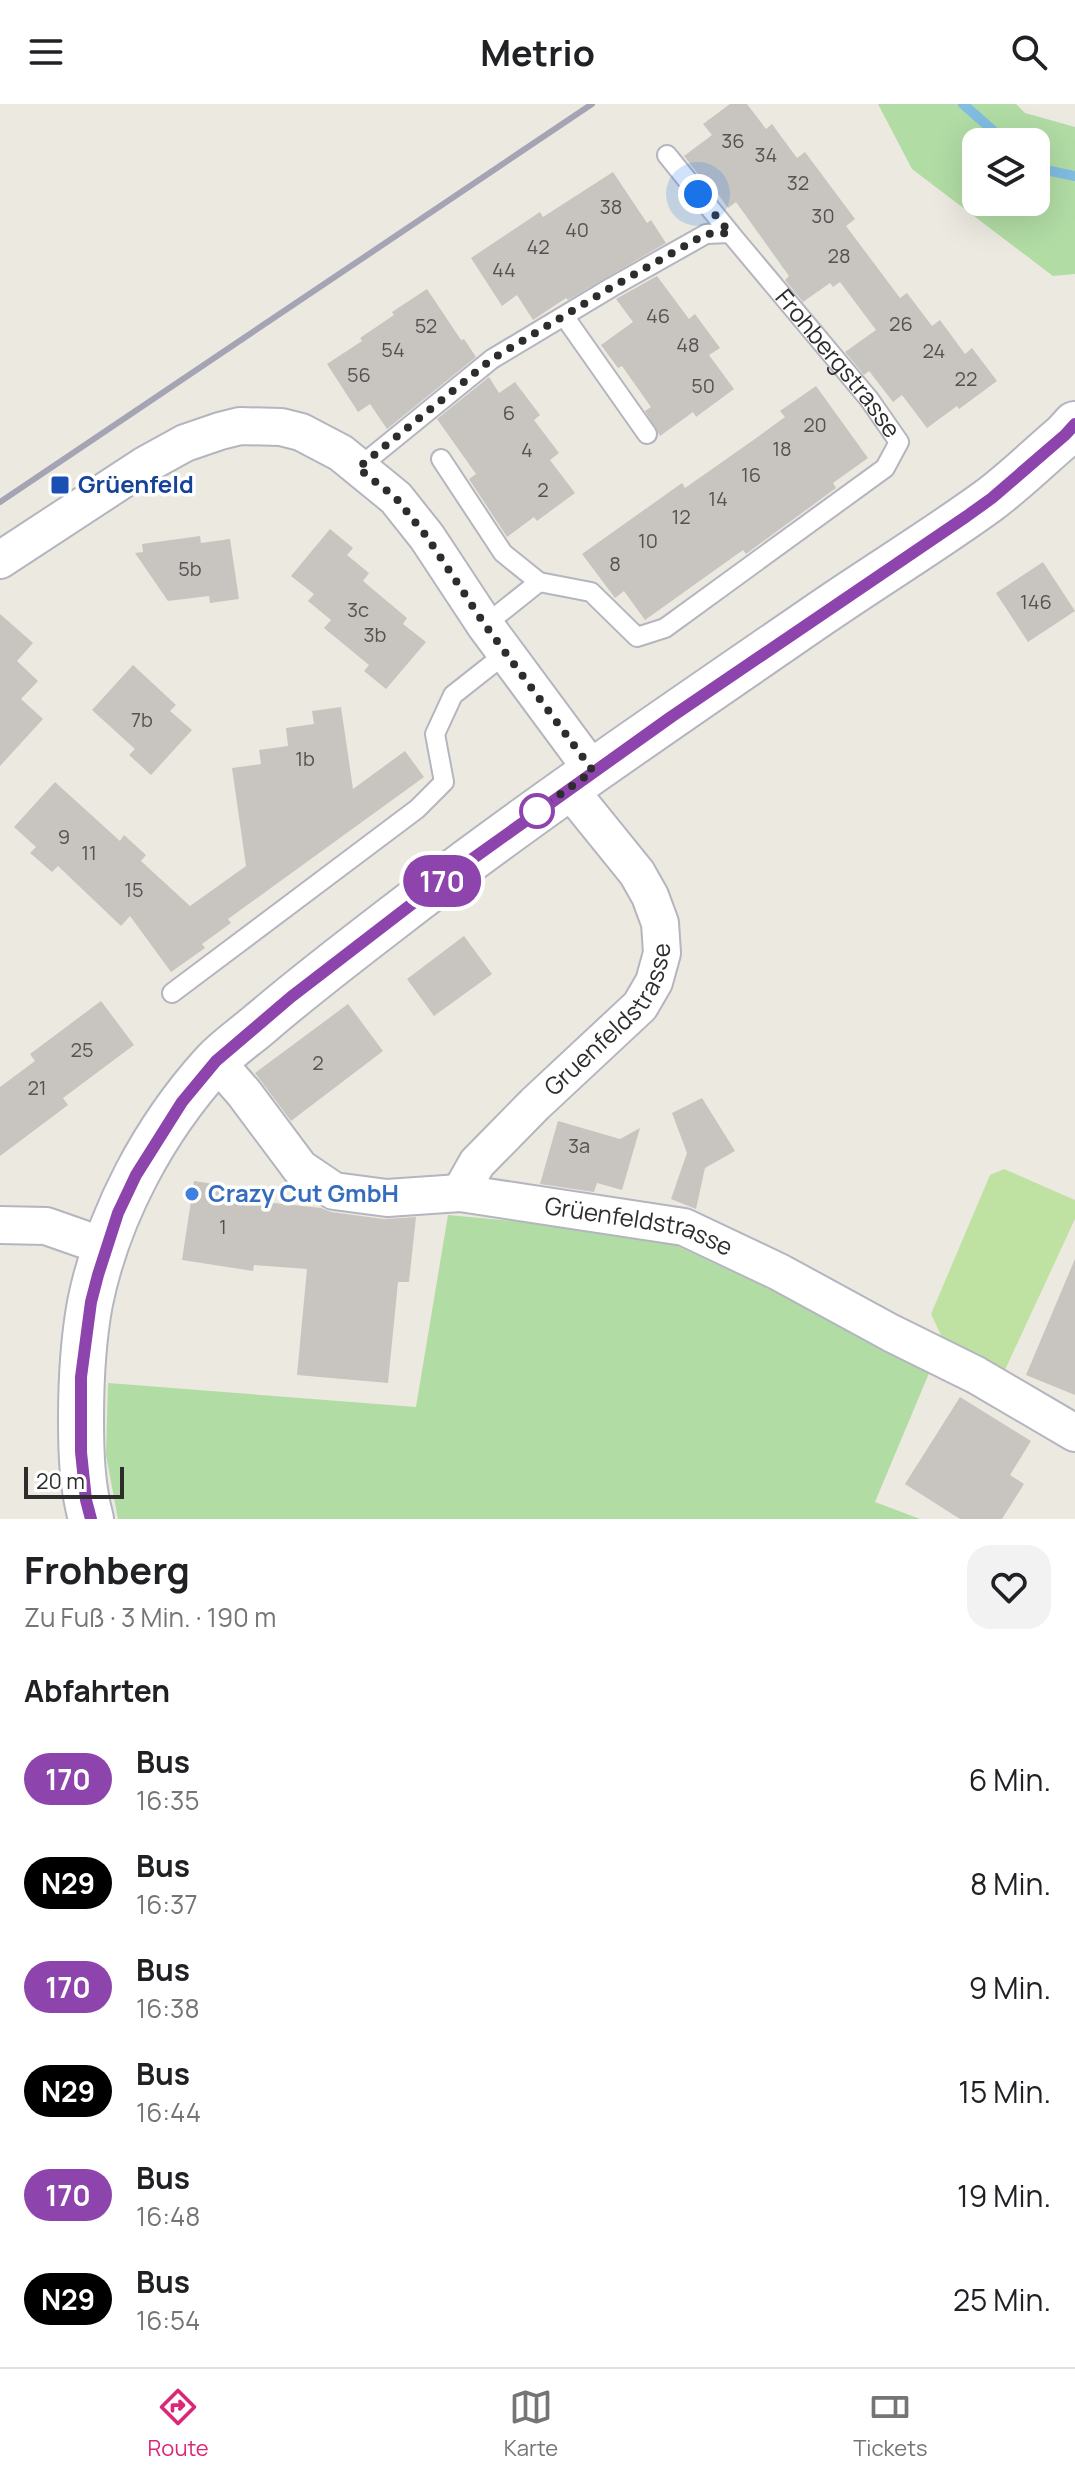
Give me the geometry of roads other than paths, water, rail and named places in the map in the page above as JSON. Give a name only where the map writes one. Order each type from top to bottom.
[{"type":"main road","points":[[91,1519],[81,1452],[81,1377],[91,1302],[106,1247],[136,1175],[182,1102],[216,1061],[291,997],[422,895],[581,780],[992,498],[1075,424]]},
{"type":"street","points":[[0,560],[145,465],[185,443],[220,431],[261,425],[301,432],[341,453],[396,498],[427,537],[495,639],[581,780]]},
{"type":"street","name":"Gruenfeldstrasse","points":[[460,1193],[477,1163],[640,1006],[654,982],[662,953],[660,923],[650,896],[581,780]]},
{"type":"street","name":"Grüenfeldstrasse","points":[[216,1061],[300,1168],[334,1191],[387,1198],[460,1193],[684,1227],[779,1272],[976,1375],[1075,1433]]},
{"type":"street","points":[[0,1225],[46,1226],[106,1247]]},
{"type":"lane","points":[[667,155],[730,233]]},
{"type":"lane","points":[[358,468],[492,359],[706,234],[730,233]]},
{"type":"lane","name":"Frohbergstrasse","points":[[441,459],[503,553],[539,582],[591,592],[637,637],[665,628],[885,468],[899,442],[869,399],[730,233]]},
{"type":"lane","points":[[564,316],[647,434]]},
{"type":"lane","points":[[172,993],[417,809],[444,782],[435,734],[453,695],[539,582]]},
{"type":"waterway","points":[[963,104],[990,128]]},
{"type":"waterway","points":[[1050,171],[1075,176]]},
{"type":"railway","points":[[0,502],[592,104]]},
{"type":"place","name":"Grüenfeld","points":[[60,485]]},
{"type":"place","name":"Crazy Cut GmbH","points":[[192,1194]]}]
